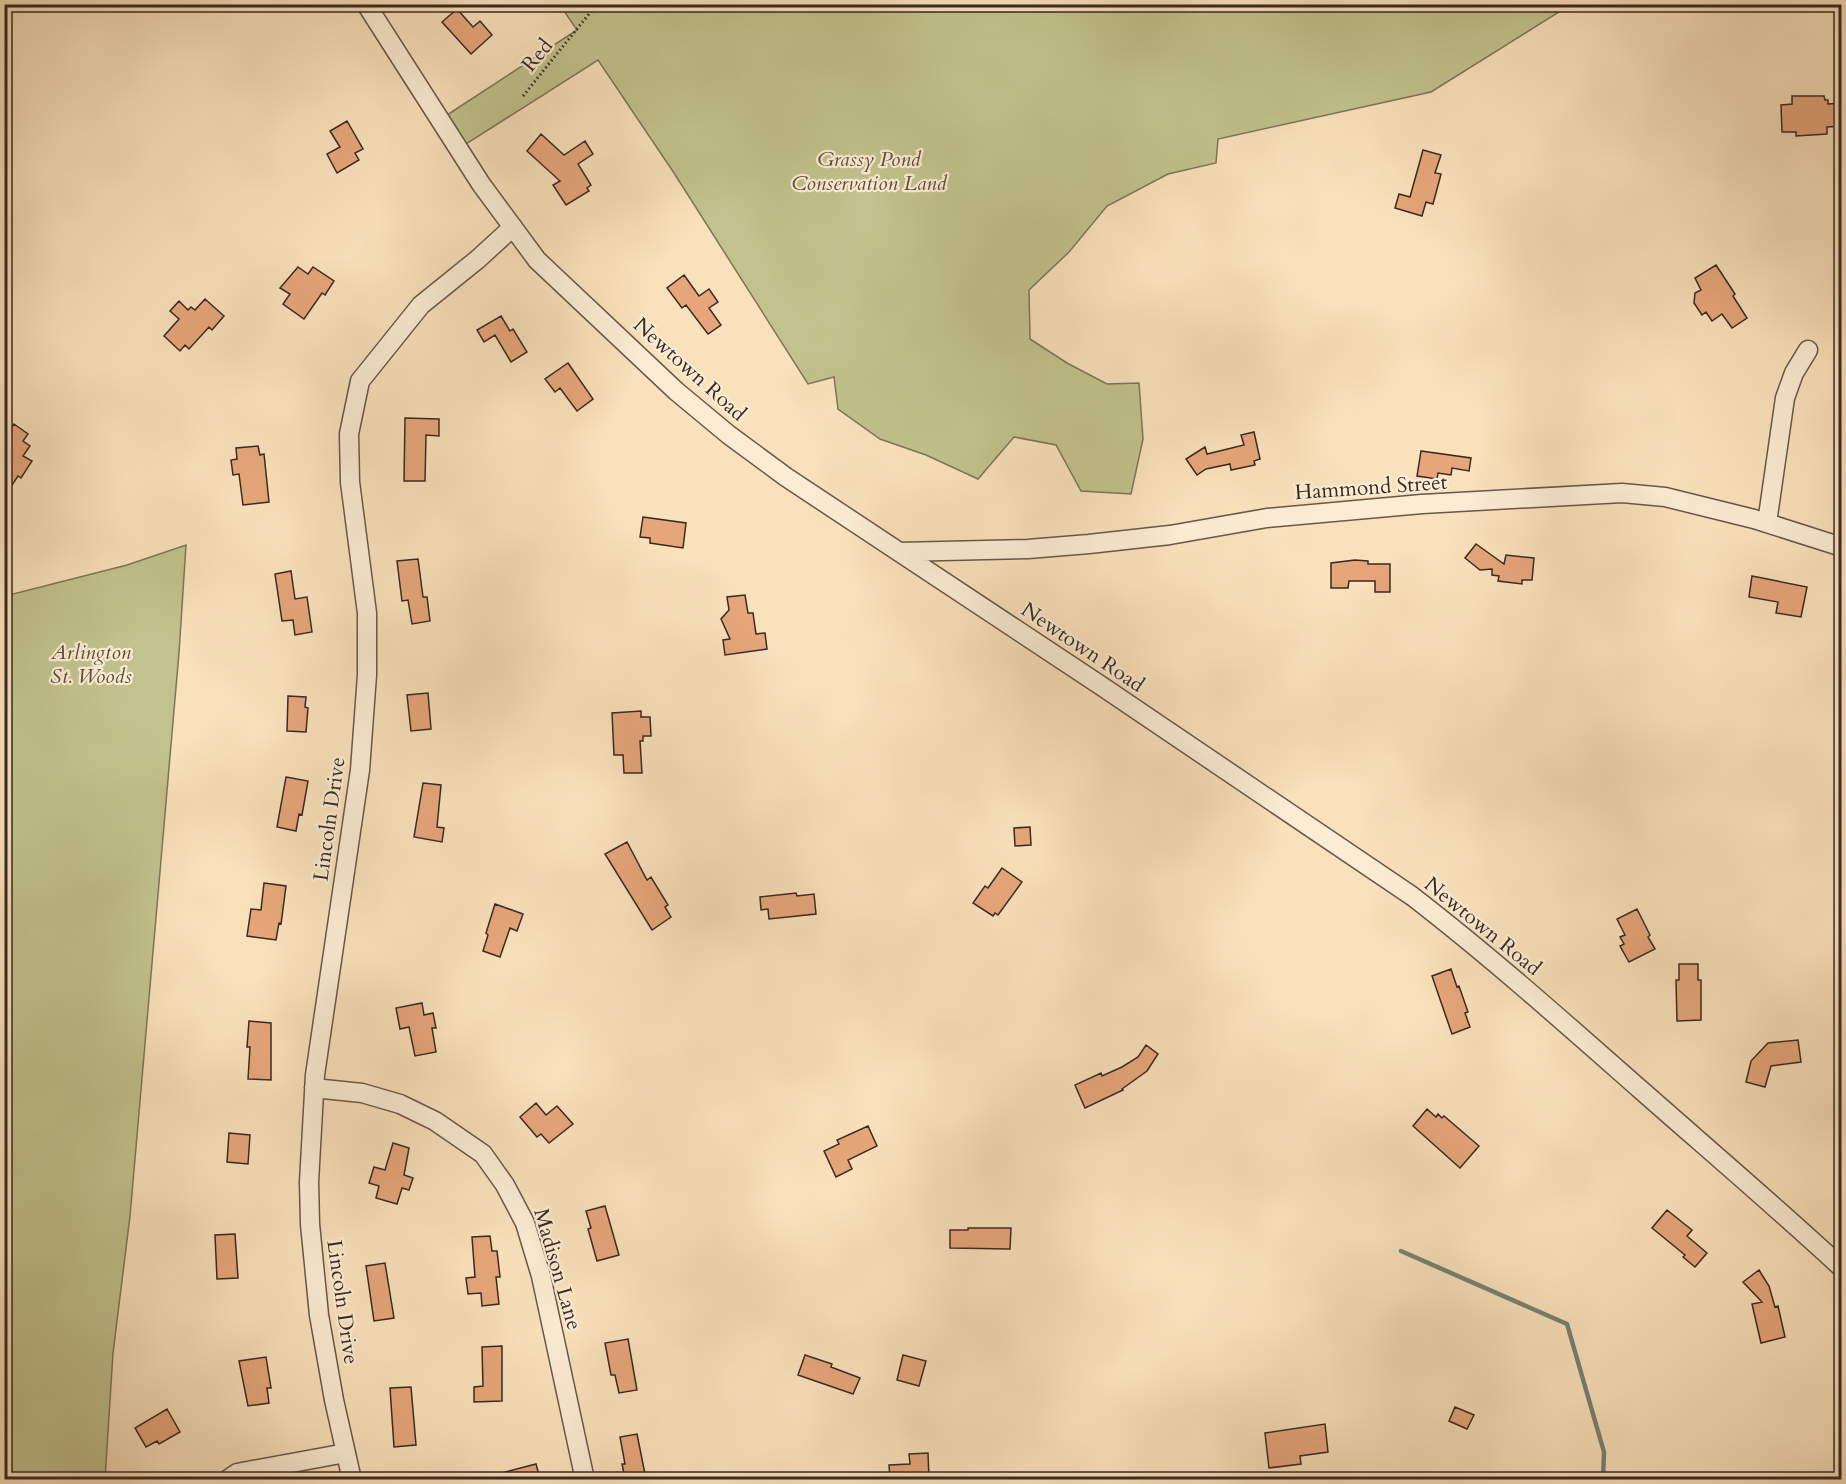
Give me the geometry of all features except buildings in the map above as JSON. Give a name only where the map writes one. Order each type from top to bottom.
[{"type":"street","name":"Newtown Road","points":[[366,4],[481,184],[537,260],[676,391],[729,435],[786,477],[1100,685],[1412,896],[1567,1025],[1777,1208],[1842,1268]]},
{"type":"street","name":"Lincoln Drive","points":[[352,1479],[334,1400],[319,1315],[310,1224],[309,1182],[314,1088],[360,770],[367,675],[367,614],[350,482],[349,434],[360,381],[421,305],[478,259],[513,226]]},
{"type":"street","points":[[1767,523],[1785,398],[1794,373],[1808,350]]},
{"type":"street","name":"Hammond Street","points":[[899,552],[1017,549],[1089,544],[1170,534],[1266,518],[1422,504],[1622,494],[1665,497],[1767,523],[1842,547]]},
{"type":"street","name":"Madison Lane","points":[[314,1088],[362,1094],[400,1104],[435,1121],[483,1154],[505,1185],[525,1223],[541,1276],[585,1479]]},
{"type":"street","points":[[227,1479],[237,1473],[346,1454]]},
{"type":"path","name":"Red","points":[[523,96],[597,4]]},
{"type":"green space","name":"Grassy Pond Conservation Land","points":[[560,5],[1570,5],[1431,92],[1218,139],[1216,163],[1168,174],[1107,206],[1069,252],[1029,290],[1030,339],[1067,363],[1107,384],[1139,383],[1143,439],[1131,494],[1081,491],[1056,445],[1014,437],[978,479],[926,455],[880,439],[838,409],[834,377],[808,384],[674,173],[598,60],[466,144],[447,115],[577,30]]},
{"type":"green space","name":"Arlington St. Woods","points":[[186,545],[179,653],[130,1216],[113,1353],[105,1479],[5,1479],[5,596],[127,565]]},
{"type":"waterway","points":[[1401,1251],[1567,1324],[1604,1452],[1603,1480]]}]
